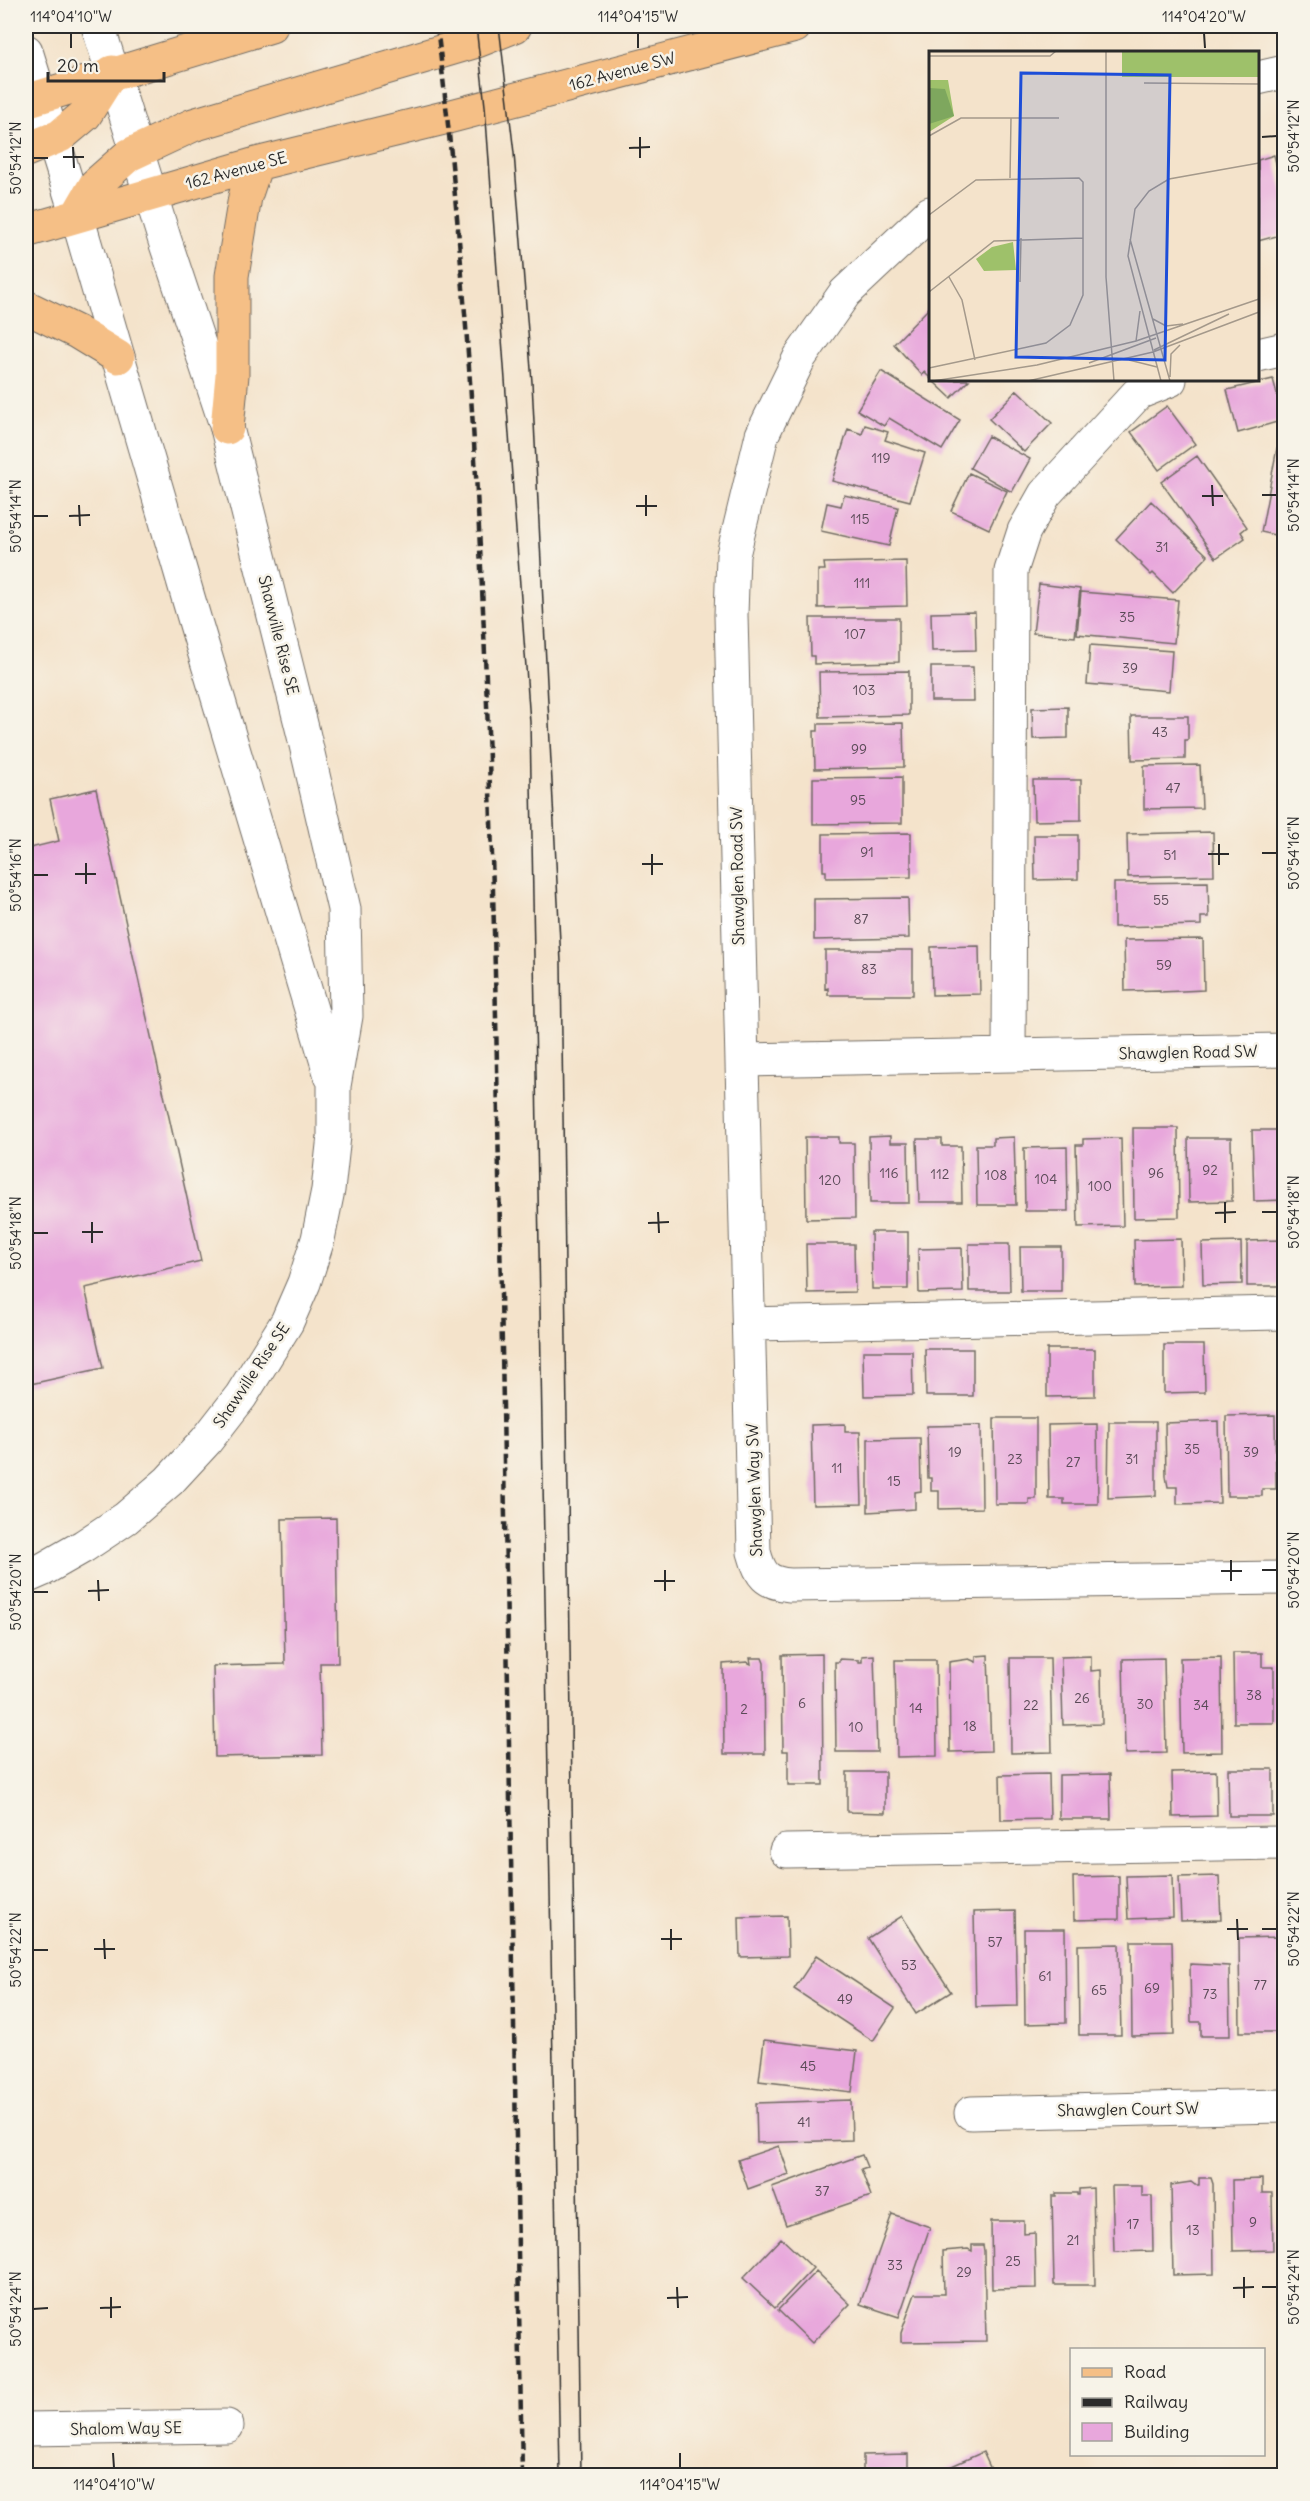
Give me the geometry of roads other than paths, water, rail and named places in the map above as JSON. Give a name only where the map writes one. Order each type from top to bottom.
[{"type":"main road","points":[[33,98],[112,72],[271,26]]},
{"type":"main road","points":[[77,216],[95,185],[129,155],[193,125],[477,41],[515,26]]},
{"type":"main road","name":"162 Avenue SW","points":[[448,117],[795,26]]},
{"type":"main road","points":[[39,144],[60,136],[85,115],[112,72]]},
{"type":"main road","name":"162 Avenue SE","points":[[26,231],[256,164],[448,117]]},
{"type":"main road","points":[[227,428],[232,375],[232,276],[245,197],[256,164]]},
{"type":"main road","points":[[26,307],[77,332],[118,357]]},
{"type":"street","name":"Shawville Rise SE","points":[[26,1577],[84,1546],[126,1518],[169,1481],[206,1441],[241,1395],[287,1322],[304,1283],[318,1239],[328,1190],[334,1136],[334,1086],[346,1016],[344,909],[320,799],[227,428],[150,194],[98,26]]},
{"type":"street","name":"Shawville Rise SE","points":[[26,51],[39,144],[77,216],[334,1086]]},
{"type":"street","points":[[1259,78],[1284,72]]},
{"type":"street","name":"Shawglen Road SW","points":[[929,214],[845,293],[800,357],[762,435],[746,493],[733,555],[731,615],[742,1060],[1284,1050]]},
{"type":"street","points":[[1259,355],[1284,349]]},
{"type":"street","points":[[1009,1054],[1011,571],[1024,531],[1045,494],[1138,393],[1168,381]]},
{"type":"street","name":"Shawglen Way SW","points":[[742,1060],[754,1552],[764,1576],[776,1584],[1284,1578]]},
{"type":"street","points":[[749,1324],[1284,1313]]},
{"type":"street","points":[[786,1851],[1284,1843]]},
{"type":"street","name":"Shawglen Court SW","points":[[971,2113],[1284,2106]]},
{"type":"street","name":"Shalom Way SE","points":[[26,2429],[227,2426]]},
{"type":"tram line","points":[[476,26],[485,106],[530,722],[560,2476]]},
{"type":"tram line","points":[[499,26],[514,153],[532,382],[561,962],[581,2476]]},
{"type":"railway","points":[[437,26],[454,183],[467,341],[477,499],[491,817],[522,2476]]}]
